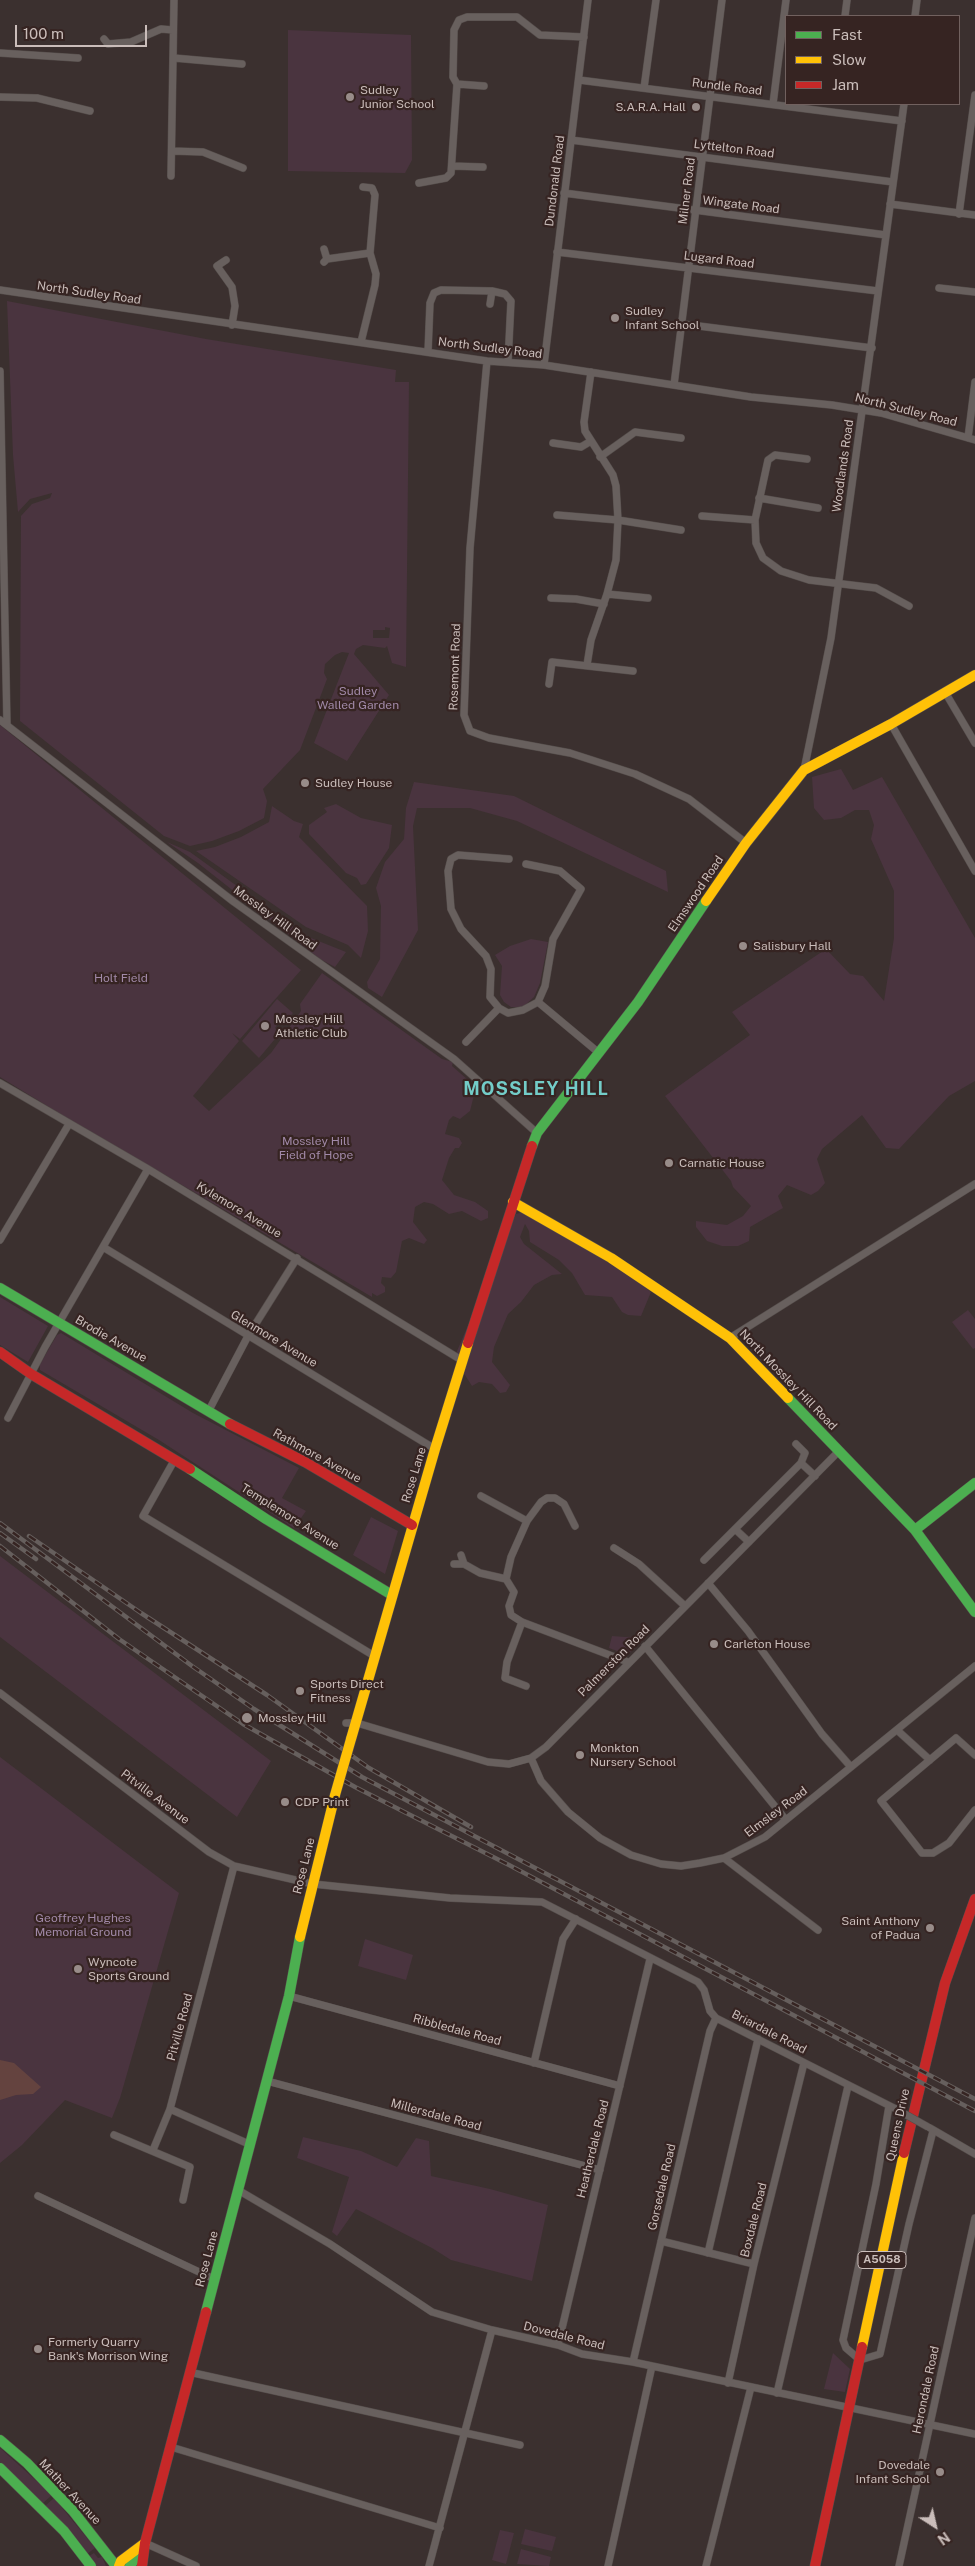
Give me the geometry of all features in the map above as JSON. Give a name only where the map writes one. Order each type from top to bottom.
[{"type":"street","points":[[171,176],[174,0]]},
{"type":"street","name":"Dundonald Road","points":[[544,365],[588,0]]},
{"type":"street","points":[[644,88],[656,0]]},
{"type":"street","name":"Milner Road","points":[[674,385],[722,0]]},
{"type":"street","points":[[773,104],[786,0]]},
{"type":"street","points":[[845,15],[847,0]]},
{"type":"street","points":[[915,15],[917,0]]},
{"type":"street","points":[[419,182],[446,178],[452,166],[457,84],[453,77],[454,30],[459,20],[467,17],[517,17],[540,35],[584,37]]},
{"type":"street","points":[[104,39],[108,44],[131,42],[161,29],[173,30]]},
{"type":"street","points":[[0,53],[78,58]]},
{"type":"street","points":[[174,58],[242,64]]},
{"type":"street","name":"Rundle Road","points":[[579,80],[902,121]]},
{"type":"street","points":[[457,84],[484,86]]},
{"type":"street","points":[[959,214],[975,95]]},
{"type":"street","points":[[0,97],[37,98],[90,111]]},
{"type":"street","points":[[833,112],[834,105]]},
{"type":"street","name":"Woodlands Road","points":[[804,770],[831,638],[904,105]]},
{"type":"street","name":"Lyttelton Road","points":[[571,140],[893,182]]},
{"type":"street","points":[[172,151],[203,152],[243,168]]},
{"type":"street","points":[[452,166],[483,167]]},
{"type":"street","points":[[361,342],[376,274],[370,253],[375,195],[372,188],[363,187]]},
{"type":"street","name":"Wingate Road","points":[[564,193],[886,235]]},
{"type":"street","points":[[890,204],[975,215]]},
{"type":"street","points":[[324,249],[326,260],[370,253]]},
{"type":"street","name":"Lugard Road","points":[[557,252],[878,291]]},
{"type":"street","points":[[226,260],[217,266],[232,287],[235,306],[232,325]]},
{"type":"street","points":[[939,288],[975,292]]},
{"type":"street","name":"North Sudley Road","points":[[0,290],[487,361],[544,365],[743,396],[863,410],[972,439]]},
{"type":"street","points":[[428,352],[430,303],[434,293],[441,290],[492,291],[505,294],[511,301],[508,362]]},
{"type":"street","points":[[490,304],[492,291]]},
{"type":"street","points":[[683,324],[872,348]]},
{"type":"street","name":"Rosemont Road","points":[[487,361],[470,548],[464,715],[470,731],[489,738],[570,753],[635,774],[689,799],[746,844]]},
{"type":"street","points":[[0,371],[7,725]]},
{"type":"street","points":[[587,665],[591,640],[608,594],[616,560],[618,520],[616,486],[612,475],[585,431],[584,422],[591,372]]},
{"type":"street","points":[[972,439],[975,382]]},
{"type":"street","points":[[600,457],[634,432],[681,438]]},
{"type":"street","points":[[553,443],[581,447],[591,442]]},
{"type":"street","points":[[807,459],[775,455],[768,460],[755,520],[756,542],[763,558],[781,571],[809,580],[876,588],[909,606]]},
{"type":"street","points":[[759,498],[818,508]]},
{"type":"street","points":[[557,515],[618,520],[680,530]]},
{"type":"street","points":[[702,516],[755,520]]},
{"type":"street","points":[[608,594],[648,598]]},
{"type":"street","points":[[551,598],[576,598],[604,604]]},
{"type":"street","points":[[549,684],[552,662],[633,672]]},
{"type":"street","name":"Elmswood Road","points":[[512,1202],[537,1133],[638,1002],[746,844],[804,770],[891,724],[975,675]]},
{"type":"street","points":[[946,692],[975,744]]},
{"type":"street","name":"Mossley Hill Road","points":[[0,720],[234,902],[454,1059],[537,1133]]},
{"type":"street","points":[[891,724],[975,871]]},
{"type":"street","points":[[509,859],[458,855],[451,859],[448,871],[451,909],[461,929],[486,956],[492,969],[490,997],[499,1008],[508,1013],[523,1010],[538,1002],[545,986],[553,939],[581,889],[560,871],[526,864]]},
{"type":"street","points":[[538,1002],[599,1053]]},
{"type":"street","points":[[466,1042],[499,1008]]},
{"type":"street","name":"Kylemore Avenue","points":[[0,1083],[297,1258],[463,1362]]},
{"type":"street","points":[[0,1240],[69,1124]]},
{"type":"street","points":[[8,1418],[31,1374],[148,1169]]},
{"type":"street","points":[[730,1338],[975,1184]]},
{"type":"street","name":"North Mossley Hill Road","points":[[512,1202],[611,1258],[730,1338],[915,1530],[975,1612]]},
{"type":"street","name":"Rose Lane","points":[[145,2543],[289,1996],[296,1953],[335,1795],[351,1739],[351,1723],[376,1657],[412,1525],[512,1202]]},
{"type":"street","name":"Glenmore Avenue","points":[[103,1247],[435,1449]]},
{"type":"street","points":[[208,1412],[248,1336],[297,1258]]},
{"type":"street","name":"Brodie Avenue","points":[[0,1288],[208,1412]]},
{"type":"street","points":[[0,1352],[31,1374],[175,1459],[143,1516],[376,1657]]},
{"type":"street","name":"Rathmore Avenue","points":[[208,1412],[304,1462],[412,1525]]},
{"type":"street","points":[[704,1560],[801,1463],[805,1452],[796,1444]]},
{"type":"street","name":"Palmerston Road","points":[[351,1723],[488,1762],[509,1764],[531,1758],[546,1746],[839,1451]]},
{"type":"street","name":"Templemore Avenue","points":[[175,1459],[266,1520],[392,1595]]},
{"type":"street","points":[[801,1463],[815,1476]]},
{"type":"street","points":[[915,1530],[975,1483]]},
{"type":"street","points":[[481,1496],[527,1521]]},
{"type":"street","points":[[575,1526],[564,1504],[555,1498],[548,1498],[541,1502],[527,1521],[511,1557],[506,1578],[514,1592],[509,1606],[512,1615],[522,1622],[628,1662]]},
{"type":"street","points":[[735,1529],[749,1542]]},
{"type":"street","points":[[614,1548],[639,1564],[685,1606]]},
{"type":"street","points":[[461,1555],[464,1564]]},
{"type":"street","points":[[454,1564],[464,1564],[480,1573],[506,1578]]},
{"type":"street","points":[[708,1583],[748,1632],[822,1734],[852,1767]]},
{"type":"street","points":[[522,1622],[507,1662],[505,1678],[526,1686]]},
{"type":"street","points":[[645,1646],[786,1820]]},
{"type":"street","name":"Elmsley Road","points":[[531,1758],[541,1781],[568,1812],[600,1838],[615,1847],[631,1855],[661,1864],[681,1866],[724,1858],[765,1837],[975,1666]]},
{"type":"street","name":"Pitville Avenue","points":[[0,1693],[209,1852],[234,1866],[313,1884],[450,1898],[542,1902]]},
{"type":"street","points":[[897,1730],[930,1760]]},
{"type":"street","points":[[975,1755],[956,1738],[880,1801],[922,1853],[933,1852],[949,1843],[975,1810]]},
{"type":"street","points":[[724,1858],[818,1930]]},
{"type":"street","name":"Pitville Road","points":[[153,2150],[170,2109],[234,1866]]},
{"type":"street","name":"Queens Drive","points":[[815,2566],[917,2092],[944,1983],[975,1899]]},
{"type":"street","name":"Briardale Road","points":[[542,1902],[698,1982],[704,1990],[710,2011],[716,2018],[893,2108],[975,2154]]},
{"type":"street","points":[[534,2063],[563,1939],[576,1919]]},
{"type":"street","name":"Heatherdale Road","points":[[558,2345],[650,1959]]},
{"type":"street","name":"Ribbledale Road","points":[[289,1996],[620,2086]]},
{"type":"street","name":"Gorsedale Road","points":[[633,2362],[710,2031],[716,2018]]},
{"type":"street","points":[[708,2253],[758,2039]]},
{"type":"street","name":"Boxdale Road","points":[[728,2383],[754,2264],[804,2063]]},
{"type":"street","name":"Millersdale Road","points":[[267,2081],[600,2170]]},
{"type":"street","points":[[777,2393],[848,2086]]},
{"type":"street","name":"Queens Drive","points":[[860,2360],[846,2348],[843,2340],[893,2108]]},
{"type":"street","points":[[170,2109],[251,2145]]},
{"type":"street","points":[[860,2360],[880,2354],[930,2129]]},
{"type":"street","points":[[114,2135],[190,2167],[183,2200]]},
{"type":"street","name":"Dovedale Road","points":[[238,2190],[330,2244],[432,2312],[492,2330],[558,2345],[582,2354],[633,2362],[975,2434]]},
{"type":"street","points":[[38,2196],[214,2280]]},
{"type":"street","name":"Herondale Road","points":[[899,2566],[975,2218]]},
{"type":"street","points":[[661,2241],[754,2264]]},
{"type":"street","points":[[429,2566],[492,2330]]},
{"type":"street","points":[[608,2566],[652,2366]]},
{"type":"street","points":[[189,2372],[520,2445]]},
{"type":"street","points":[[706,2566],[751,2388]]},
{"type":"street","name":"Mather Avenue","points":[[0,2440],[73,2510],[117,2566]]},
{"type":"street","points":[[171,2447],[440,2528]]},
{"type":"street","points":[[0,2468],[64,2531],[91,2566]]},
{"type":"street","points":[[117,2566],[145,2543]]},
{"type":"street","points":[[130,2566],[145,2543]]},
{"type":"street","points":[[142,2566],[145,2543]]},
{"type":"street","points":[[145,2543],[196,2566]]},
{"type":"green space","name":"Sudley Junior School","points":[[288,30],[411,35],[412,160],[405,173],[288,171]]},
{"type":"green space","name":"Sudley Walled Garden","points":[[7,301],[206,339],[396,370],[395,382],[409,382],[406,667],[392,663],[387,646],[385,648],[363,645],[356,649],[354,654],[389,695],[347,761],[314,743],[349,653],[342,652],[335,655],[325,664],[324,673],[327,679],[300,750],[263,789],[267,801],[264,818],[239,831],[212,841],[190,846],[164,836],[20,721],[21,516],[32,504],[50,498],[52,493],[30,499],[18,512],[13,455]],"holes":[[[385,627],[390,628],[389,638],[373,638],[373,630],[385,630]]]},
{"type":"green space","points":[[0,725],[301,970],[240,1039],[232,1033],[239,1041],[193,1096],[209,1111],[271,1053],[301,1011],[300,1004],[322,973],[442,1059],[453,1062],[452,1066],[476,1087],[470,1111],[460,1119],[453,1116],[449,1120],[445,1134],[459,1138],[462,1143],[459,1148],[455,1148],[449,1158],[442,1180],[454,1195],[475,1202],[488,1211],[488,1218],[481,1221],[462,1211],[449,1214],[433,1204],[424,1202],[415,1207],[413,1222],[427,1240],[424,1244],[409,1238],[402,1241],[396,1272],[391,1278],[382,1277],[381,1283],[385,1287],[385,1292],[377,1296],[372,1293],[372,1297],[160,1172],[124,1153],[0,1077]]},
{"type":"green space","points":[[841,769],[853,790],[882,777],[975,938],[975,1081],[949,1096],[899,1149],[886,1148],[862,1115],[822,1149],[817,1159],[825,1183],[818,1191],[811,1195],[787,1185],[778,1196],[783,1208],[750,1227],[749,1241],[738,1246],[722,1246],[707,1241],[696,1227],[696,1221],[727,1225],[743,1216],[751,1206],[733,1187],[731,1181],[665,1096],[750,1035],[732,1012],[826,949],[850,974],[863,976],[884,1001],[894,938],[894,891],[871,839],[874,825],[869,810],[855,810],[841,818],[824,820],[814,808],[812,777]]},
{"type":"green space","points":[[414,782],[514,796],[666,871],[668,892],[517,821],[470,808],[417,808],[413,826],[418,930],[382,997],[368,988],[367,982],[380,959],[381,906],[376,888],[385,862],[404,839],[406,808]]},
{"type":"green space","points":[[336,804],[361,818],[392,825],[389,848],[366,884],[361,885],[357,878],[346,873],[309,834],[309,825],[327,812],[324,808]]},
{"type":"green space","points":[[272,806],[294,821],[303,824],[299,837],[367,906],[368,931],[361,958],[348,945],[306,927],[196,851],[215,847],[241,837],[269,822]]},
{"type":"green space","points":[[167,842],[190,852],[306,936],[346,952],[335,967],[320,959],[198,863]]},
{"type":"green space","points":[[531,939],[548,942],[540,983],[534,997],[523,1007],[511,1007],[504,1002],[500,995],[502,966],[495,955],[510,946]]},
{"type":"green space","name":"Mossley Hill Athletic Club","points":[[277,999],[293,1013],[284,1023],[281,1020],[275,1028],[280,1033],[259,1058],[242,1041]]},
{"type":"green space","points":[[517,1208],[637,1280],[651,1292],[641,1316],[628,1315],[622,1312],[612,1297],[585,1295],[572,1273],[559,1260],[530,1242],[529,1231],[525,1224],[520,1237],[524,1244],[562,1274],[552,1275],[534,1285],[521,1302],[508,1314],[494,1347],[492,1362],[510,1385],[506,1392],[500,1393],[492,1384],[479,1382],[472,1386],[454,1358],[516,1214],[520,1213]]},
{"type":"green space","points":[[0,1297],[48,1326],[28,1362],[0,1345]]},
{"type":"green space","points":[[968,1310],[975,1319],[975,1348],[973,1349],[952,1322]]},
{"type":"green space","points":[[61,1333],[193,1413],[299,1468],[282,1498],[306,1511],[294,1528],[159,1440],[40,1370],[40,1364],[57,1335]]},
{"type":"green space","points":[[371,1517],[398,1531],[385,1574],[353,1555]]},
{"type":"green space","points":[[0,1556],[271,1761],[237,1817],[0,1637]]},
{"type":"green space","points":[[612,1636],[646,1636],[631,1652],[620,1652],[609,1648]]},
{"type":"green space","name":"Wyncote Sports Ground","points":[[0,1757],[179,1893],[120,2098],[112,2118],[65,2100],[22,2145],[0,2163]]},
{"type":"green space","points":[[365,1939],[413,1955],[406,1980],[358,1966]]},
{"type":"green space","points":[[303,2137],[361,2151],[397,2167],[416,2138],[429,2141],[431,2176],[490,2189],[548,2205],[532,2281],[451,2260],[432,2248],[356,2209],[337,2236],[332,2232],[349,2177],[297,2158]]},
{"type":"green space","points":[[833,2353],[850,2369],[845,2392],[824,2389]]},
{"type":"green space","points":[[0,2448],[52,2495],[43,2503],[0,2462]]},
{"type":"green space","points":[[54,2498],[95,2548],[87,2554],[45,2506]]},
{"type":"green space","points":[[525,2529],[556,2537],[552,2551],[521,2544]]},
{"type":"green space","points":[[500,2530],[514,2533],[506,2564],[492,2560]]},
{"type":"green space","points":[[521,2549],[551,2557],[549,2566],[517,2564]]},
{"type":"green space","points":[[94,2553],[98,2558],[102,2557],[106,2566],[97,2566],[89,2556]]},
{"type":"shaded area","points":[[0,2060],[14,2063],[41,2087],[33,2094],[16,2095],[0,2100]]},
{"type":"railway","points":[[0,1523],[192,1666],[254,1709],[362,1777],[975,2099]]},
{"type":"railway","points":[[0,1533],[36,1559]]},
{"type":"railway","points":[[29,1536],[141,1613],[267,1695],[369,1768],[471,1827]]},
{"type":"railway","points":[[0,1546],[119,1639],[243,1724],[355,1787],[509,1865],[975,2111]]},
{"type":"traffic: fast","points":[[532,1146],[537,1133],[638,1002],[706,901]]},
{"type":"traffic: fast","points":[[0,1288],[230,1424]]},
{"type":"traffic: fast","points":[[788,1398],[915,1530],[975,1612]]},
{"type":"traffic: fast","points":[[190,1469],[266,1519],[392,1595]]},
{"type":"traffic: fast","points":[[915,1530],[975,1483]]},
{"type":"traffic: fast","points":[[206,2312],[289,1996],[300,1937]]},
{"type":"traffic: fast","points":[[0,2440],[27,2463],[73,2511],[116,2566]]},
{"type":"traffic: fast","points":[[0,2468],[64,2531],[91,2566]]},
{"type":"traffic: fast","points":[[130,2566],[142,2548]]},
{"type":"traffic: slow","points":[[706,901],[746,843],[804,770],[891,724],[975,675]]},
{"type":"traffic: slow","points":[[513,1202],[611,1258],[730,1338],[788,1398]]},
{"type":"traffic: slow","points":[[351,1739],[435,1449],[468,1343]]},
{"type":"traffic: slow","points":[[335,1795],[351,1739]]},
{"type":"traffic: slow","points":[[300,1937],[335,1795]]},
{"type":"traffic: slow","points":[[862,2347],[904,2153]]},
{"type":"traffic: slow","points":[[119,2566],[121,2561],[145,2543]]},
{"type":"traffic: jam","points":[[468,1343],[532,1146]]},
{"type":"traffic: jam","points":[[0,1352],[31,1374],[190,1469]]},
{"type":"traffic: jam","points":[[230,1424],[305,1462],[412,1525]]},
{"type":"traffic: jam","points":[[904,2153],[945,1983],[975,1899]]},
{"type":"traffic: jam","points":[[142,2566],[145,2543],[206,2312]]},
{"type":"traffic: jam","points":[[815,2566],[862,2347]]},
{"type":"place","name":"Sudley Junior School","points":[[350,97]]},
{"type":"place","name":"S.A.R.A. Hall","points":[[696,107]]},
{"type":"place","name":"Sudley Infant School","points":[[615,318]]},
{"type":"place","name":"Sudley House","points":[[305,783]]},
{"type":"place","name":"Salisbury Hall","points":[[743,946]]},
{"type":"place","name":"Mossley Hill Athletic Club","points":[[265,1026]]},
{"type":"place","name":"Carnatic House","points":[[669,1163]]},
{"type":"place","name":"Carleton House","points":[[714,1644]]},
{"type":"place","name":"Sports Direct Fitness","points":[[300,1691]]},
{"type":"place","name":"Mossley Hill","points":[[247,1718]]},
{"type":"place","name":"Monkton Nursery School","points":[[580,1755]]},
{"type":"place","name":"CDP Print","points":[[285,1802]]},
{"type":"place","name":"Saint Anthony of Padua","points":[[930,1928]]},
{"type":"place","name":"Wyncote Sports Ground","points":[[78,1969]]},
{"type":"place","name":"Formerly Quarry Bank's Morrison Wing","points":[[38,2349]]},
{"type":"place","name":"Dovedale Infant School","points":[[940,2472]]},
{"type":"district","name":"MOSSLEY HILL","points":[[536,1089]]},
{"type":"park label","name":"Holt Field","points":[[121,978]]},
{"type":"park label","name":"Mossley Hill Field of Hope","points":[[316,1148]]},
{"type":"park label","name":"Geoffrey Hughes Memorial Ground","points":[[83,1925]]}]
